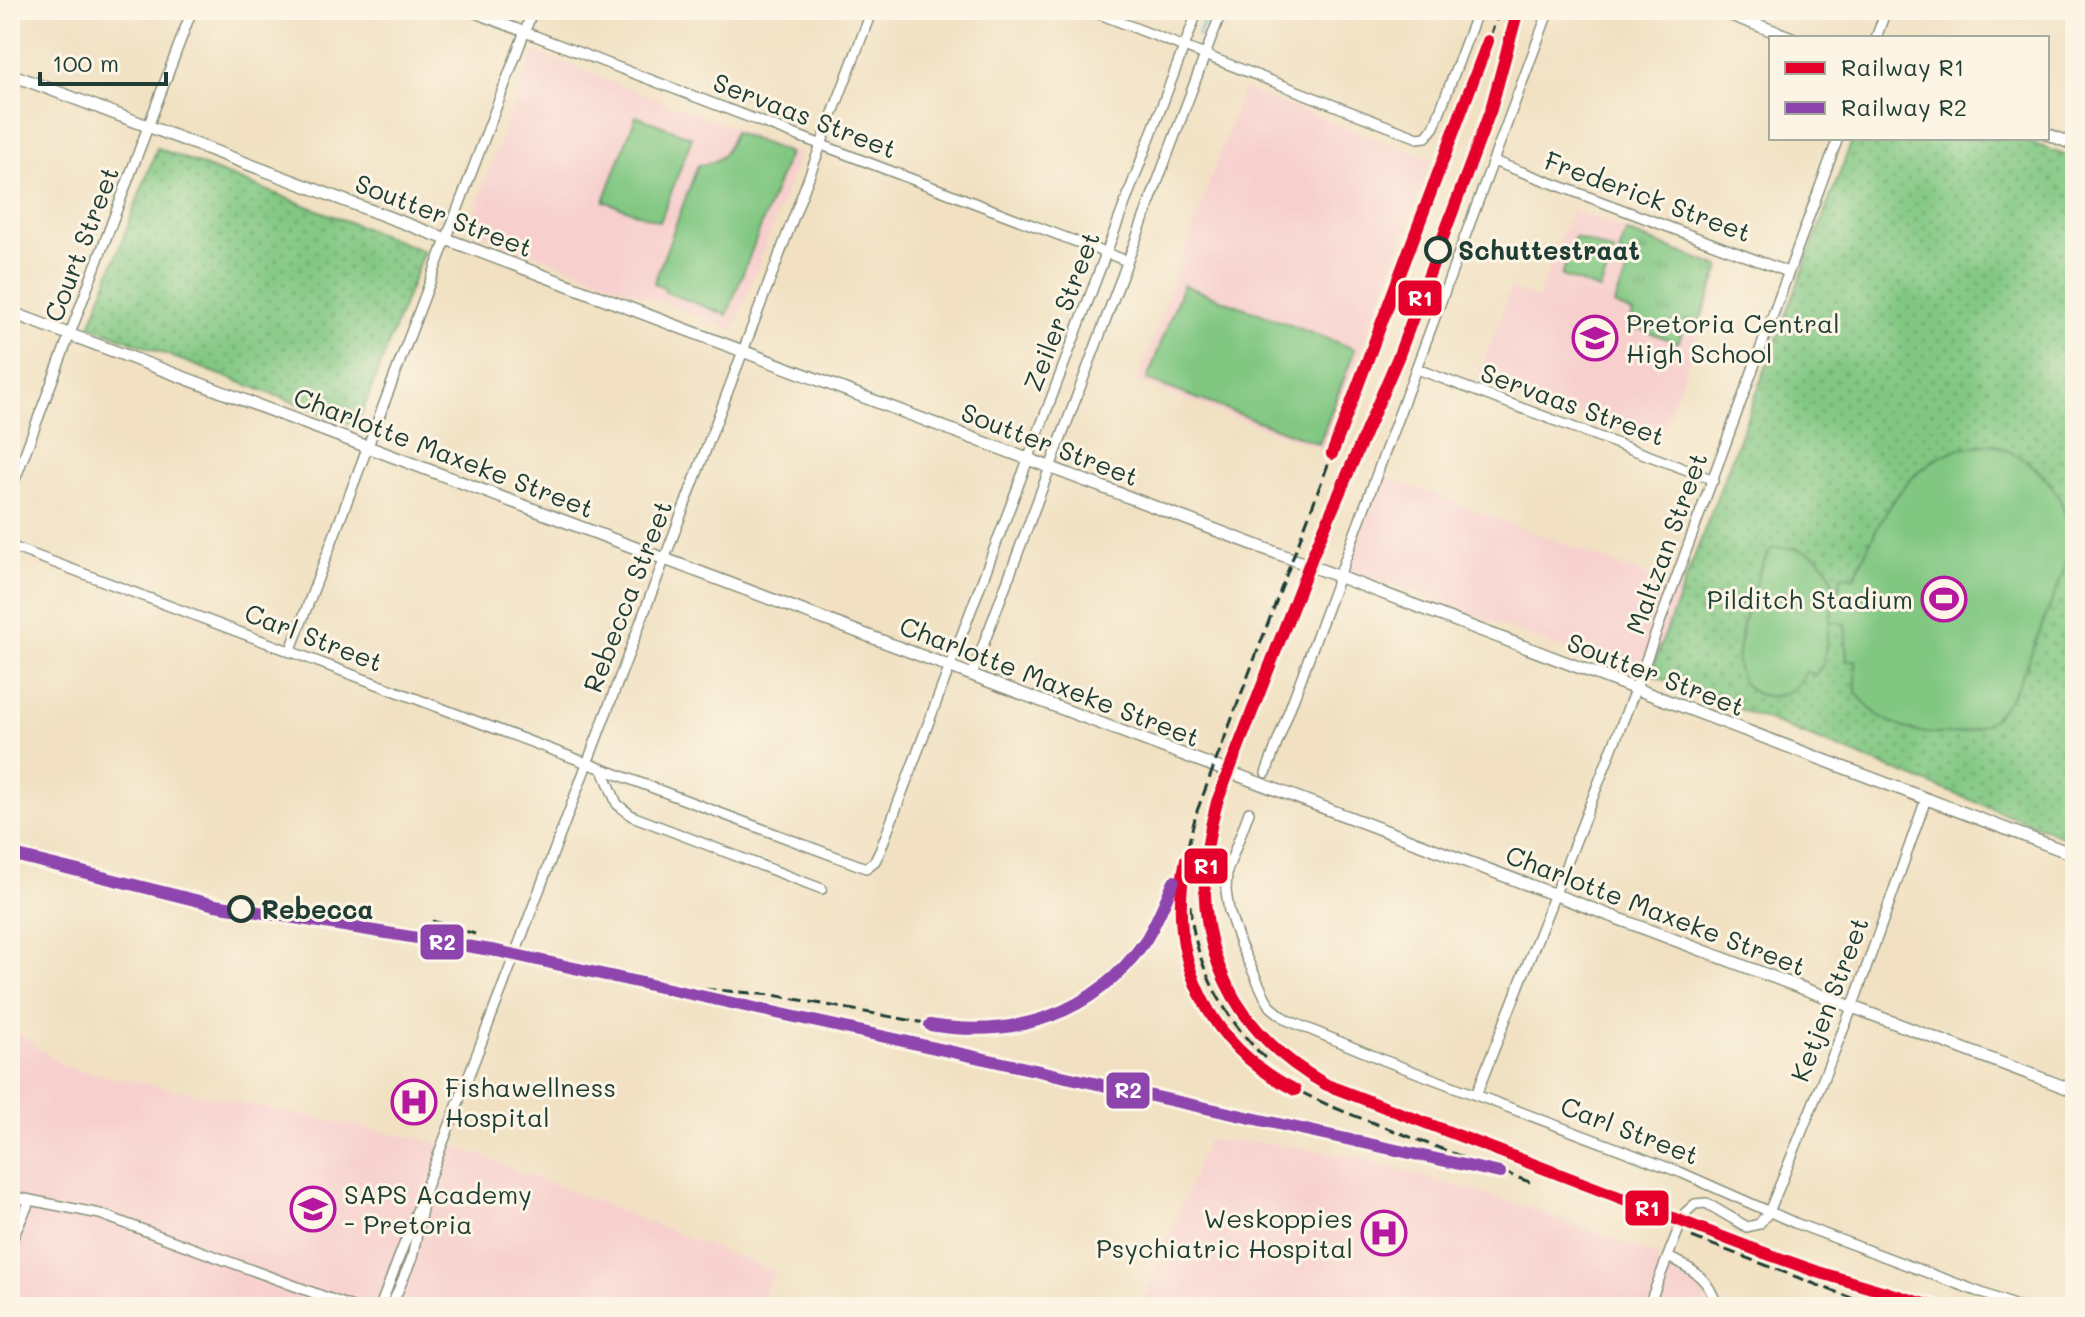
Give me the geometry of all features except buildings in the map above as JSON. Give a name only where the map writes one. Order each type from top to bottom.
[{"type":"main road","points":[[1718,10],[1787,36]]},
{"type":"main road","name":"Soutter Street","points":[[10,74],[2075,855]]},
{"type":"main road","points":[[2049,135],[2075,145]]},
{"type":"main road","name":"Charlotte Maxeke Street","points":[[10,312],[2075,1091]]},
{"type":"street","name":"Court Street","points":[[10,493],[192,10]]},
{"type":"street","name":"Servaas Street","points":[[467,10],[1127,261]]},
{"type":"street","points":[[290,652],[533,10]]},
{"type":"street","name":"Rebecca Street","points":[[380,1307],[872,10]]},
{"type":"street","points":[[1089,10],[1418,138],[1426,137],[1434,127],[1478,10]]},
{"type":"street","name":"Zeiler Street","points":[[880,851],[1198,10]]},
{"type":"street","name":"Zeiler Street","points":[[972,675],[1222,10]]},
{"type":"street","points":[[1266,773],[1549,10]]},
{"type":"street","points":[[1877,36],[1886,10]]},
{"type":"street","name":"Maltzan Street","points":[[1476,1095],[1635,690],[1837,140]]},
{"type":"street","name":"Frederick Street","points":[[1493,161],[1788,272]]},
{"type":"street","name":"Servaas Street","points":[[1417,369],[1714,480]]},
{"type":"street","name":"Carl Street","points":[[10,546],[862,867],[875,862],[880,851]]},
{"type":"street","points":[[603,770],[617,804],[632,816],[822,889]]},
{"type":"street","name":"Ketjen Street","points":[[1769,1212],[1852,1008],[1926,799]]},
{"type":"street","name":"Carl Street","points":[[1249,812],[1225,882],[1233,926],[1271,1007],[1287,1020],[1682,1173],[1836,1239],[2019,1307]]},
{"type":"street","points":[[10,1196],[100,1214],[352,1307]]},
{"type":"street","name":"Rebecca Street","points":[[391,1307],[412,1258],[421,1225],[423,1197]]},
{"type":"street","points":[[10,1244],[30,1200]]},
{"type":"street","points":[[1648,1307],[1685,1213],[1695,1204],[1706,1203],[1750,1227],[1762,1221],[1769,1212]]},
{"type":"street","points":[[1668,1257],[1701,1276],[1711,1289],[1717,1307]]},
{"type":"shaded area","points":[[533,51],[800,154],[734,330],[468,229]]},
{"type":"shaded area","points":[[1243,89],[1432,159],[1324,450],[1137,382]]},
{"type":"shaded area","name":"Pretoria Central High School","points":[[1571,209],[1724,266],[1658,444],[1478,377],[1511,289],[1538,298]]},
{"type":"shaded area","points":[[1382,475],[1682,589],[1647,680],[1348,568]]},
{"type":"shaded area","name":"SAPS Academy - Pretoria","points":[[10,1026],[64,1067],[459,1147],[775,1272],[756,1307],[10,1307]]},
{"type":"shaded area","name":"Weskoppies Psychiatric Hospital","points":[[1207,1140],[1269,1143],[1363,1158],[1536,1210],[1661,1257],[1657,1267],[1700,1286],[1707,1307],[1141,1307]]},
{"type":"green space","points":[[636,116],[692,137],[660,222],[604,201]]},
{"type":"green space","points":[[734,132],[789,153],[727,315],[665,292],[666,289],[654,283],[698,165],[713,162],[722,156]]},
{"type":"green space","points":[[1852,140],[2024,140],[2075,159],[2075,841],[1650,674]]},
{"type":"green space","points":[[157,148],[424,251],[357,426],[90,326]]},
{"type":"green space","points":[[1626,232],[1720,267],[1699,324],[1687,320],[1678,343],[1629,325],[1633,313],[1614,305],[1632,258],[1619,253]]},
{"type":"green space","points":[[1575,237],[1614,252],[1600,290],[1561,276]]},
{"type":"green space","points":[[1183,285],[1355,349],[1319,444],[1147,380]]},
{"type":"green space","name":"Pilditch Stadium","points":[[1992,444],[2011,452],[2043,475],[2063,506],[2068,525],[2063,574],[2023,673],[2012,695],[1997,714],[1985,724],[1955,733],[1922,732],[1891,723],[1875,713],[1856,693],[1856,660],[1847,661],[1845,624],[1830,621],[1823,664],[1815,675],[1806,671],[1800,682],[1781,695],[1759,694],[1750,689],[1742,680],[1738,668],[1740,642],[1754,587],[1772,548],[1813,554],[1827,567],[1834,588],[1830,620],[1842,575],[1854,578],[1880,523],[1902,489],[1916,474],[1950,452]]},
{"type":"waterway","points":[[1198,36],[1208,10]]},
{"type":"railway","points":[[1500,10],[1197,811],[1187,849],[1180,913],[1184,949],[1195,984],[1210,1014],[1252,1061],[1278,1079],[1334,1108],[1532,1183]]},
{"type":"railway","points":[[632,980],[773,995],[952,1028],[993,1029],[1029,1023],[1062,1011],[1092,994],[1118,971],[1141,943],[1177,875]]},
{"type":"railway","points":[[1190,905],[1198,950],[1215,991],[1239,1028],[1269,1062]]},
{"type":"railway","points":[[432,921],[475,934]]},
{"type":"railway","points":[[511,949],[580,970]]},
{"type":"railway","points":[[583,970],[640,988]]},
{"type":"railway","points":[[1692,1237],[1875,1307]]},
{"type":"rail line","name":"R1","points":[[1518,10],[1491,109],[1399,355],[1314,552],[1217,802],[1208,846],[1205,887],[1208,927],[1218,965],[1235,1000],[1259,1032],[1289,1060],[1327,1085],[1759,1251],[1935,1307]]},
{"type":"rail line","name":"R1","points":[[1332,454],[1488,41]]},
{"type":"rail line","name":"R2","points":[[10,854],[215,905],[497,951],[1500,1173]]},
{"type":"rail line","name":"R1","points":[[1186,859],[1181,895],[1182,930],[1188,963],[1200,994],[1216,1022],[1238,1048],[1264,1071],[1295,1090]]},
{"type":"rail line","name":"R2","points":[[930,1025],[992,1028],[1022,1024],[1077,1004],[1125,966],[1145,941],[1174,881]]},
{"type":"place","name":"Schuttestraat","points":[[1438,250]]},
{"type":"place","name":"Pretoria Central High School","points":[[1595,338]]},
{"type":"place","name":"Pilditch Stadium","points":[[1944,599]]},
{"type":"place","name":"Rebecca","points":[[241,909]]},
{"type":"place","name":"Fishawellness Hospital","points":[[414,1102]]},
{"type":"place","name":"SAPS Academy - Pretoria","points":[[313,1209]]},
{"type":"place","name":"Weskoppies Psychiatric Hospital","points":[[1384,1233]]}]
